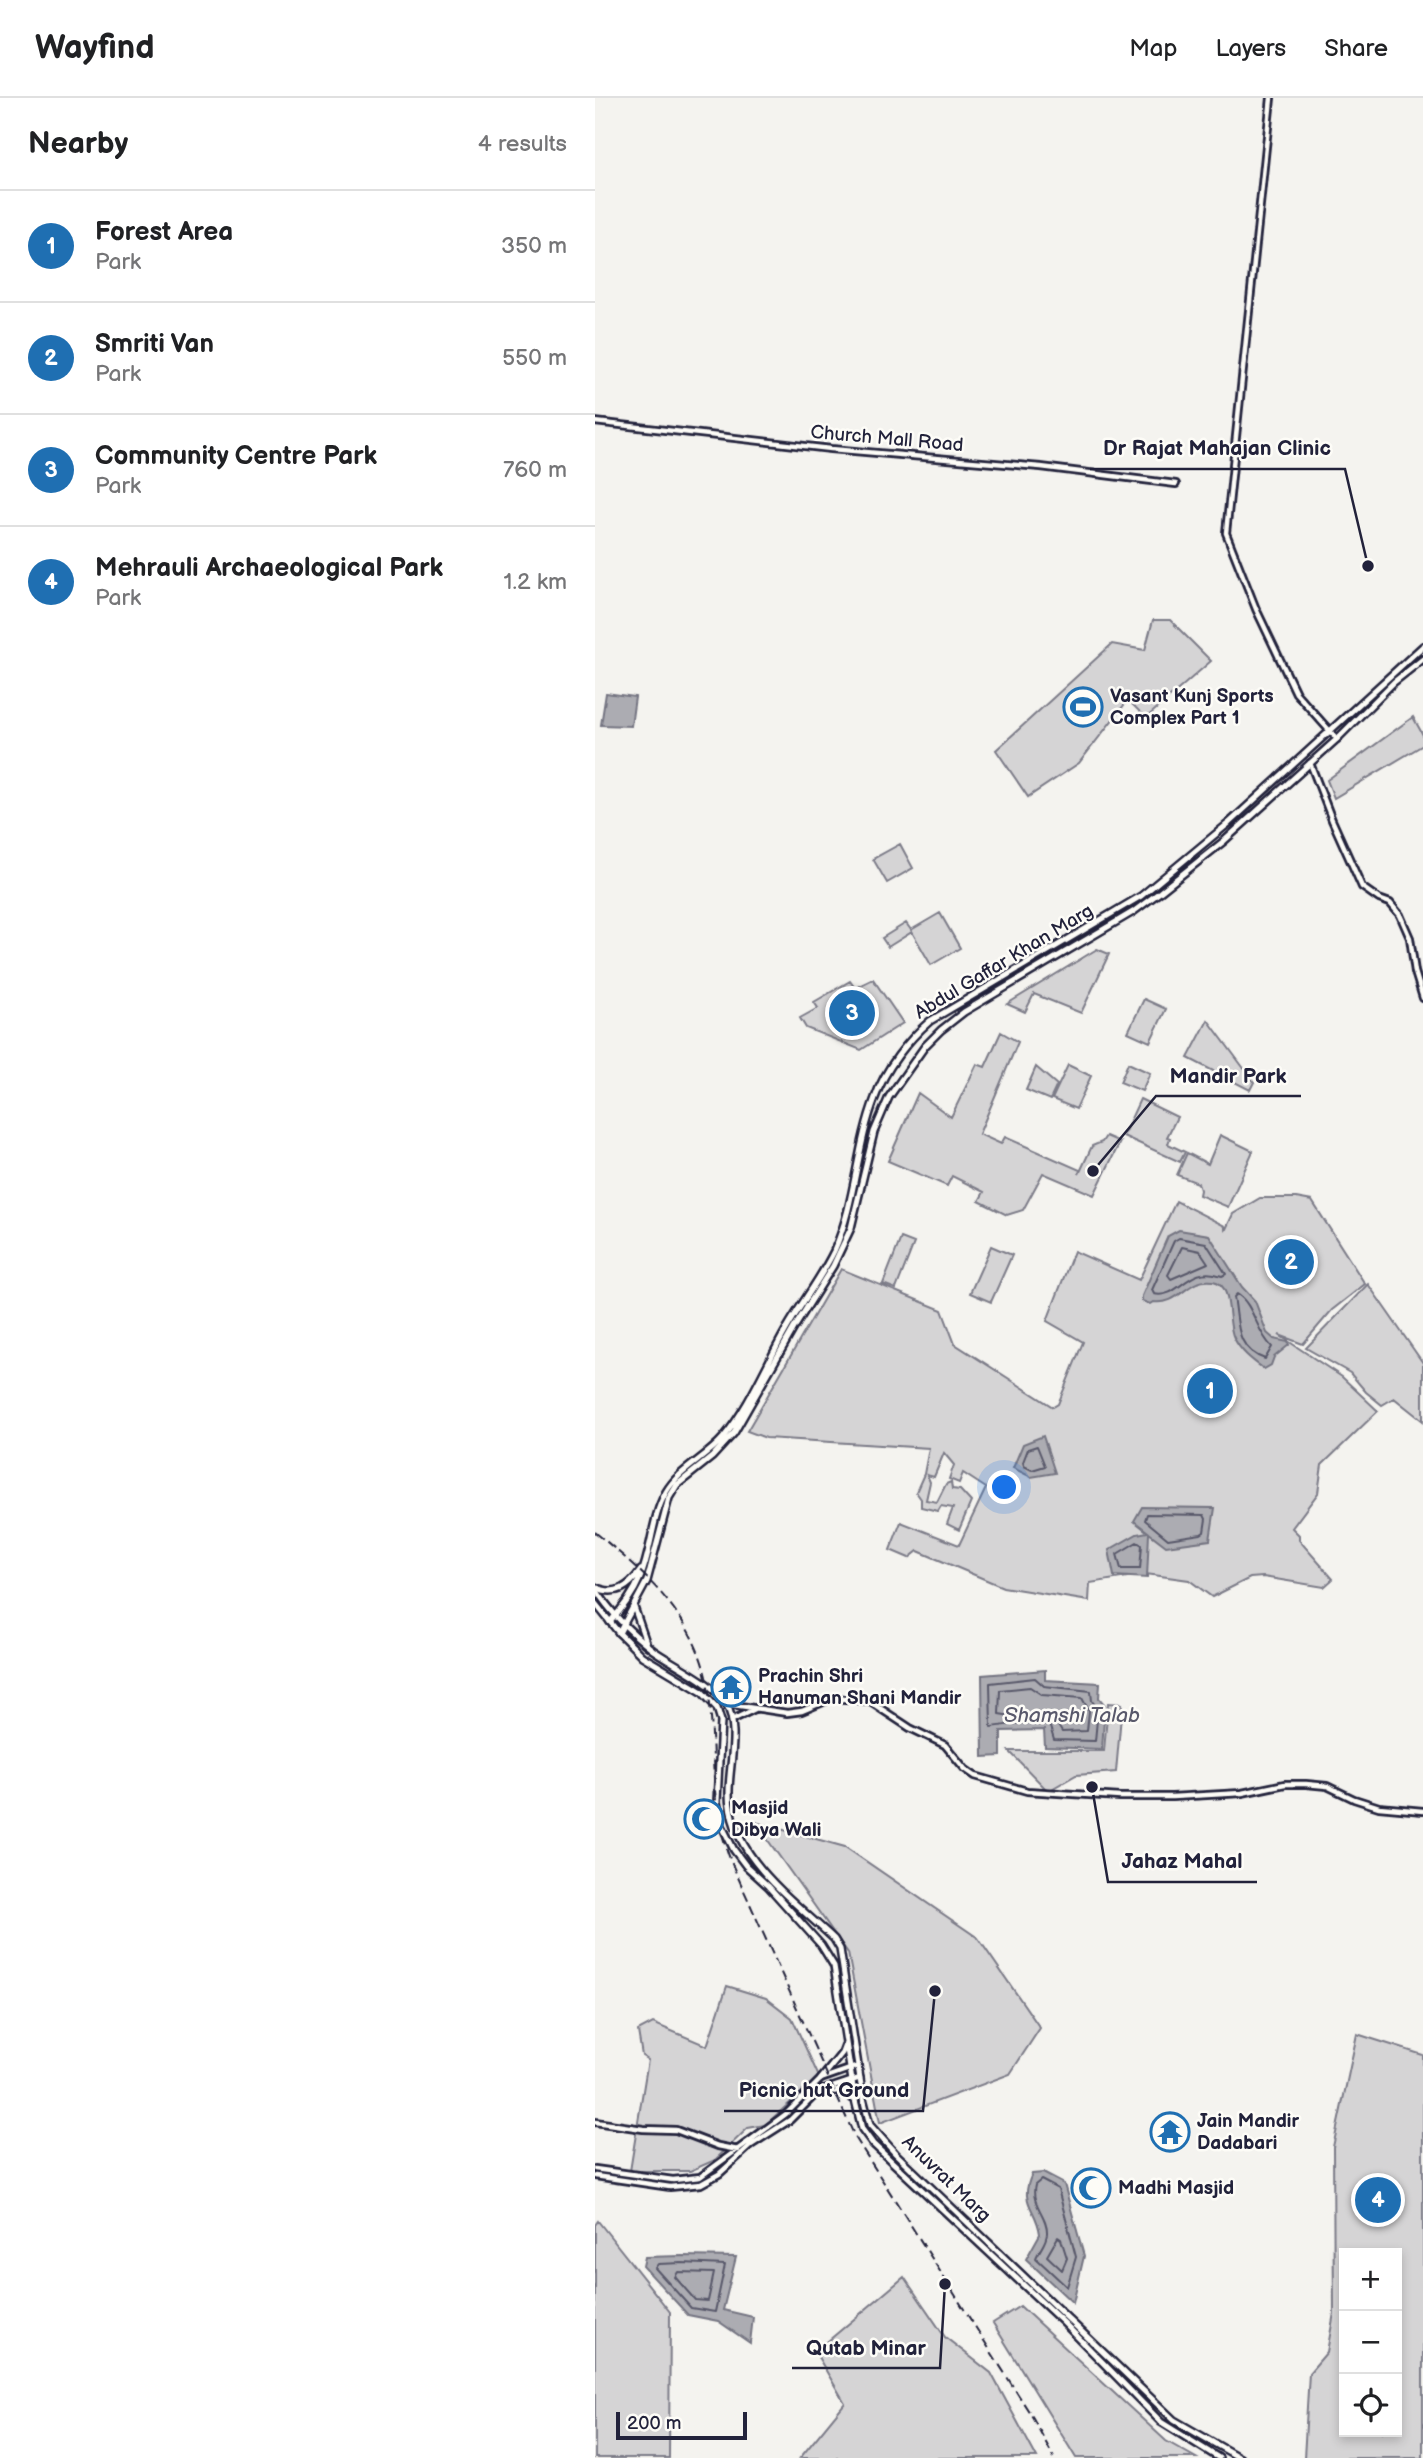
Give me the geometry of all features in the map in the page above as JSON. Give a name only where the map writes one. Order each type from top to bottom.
[{"type":"main road","name":"Abdul Gaffar Khan Marg","points":[[610,1622],[629,1599],[641,1576],[661,1501],[668,1489],[724,1437],[764,1372],[787,1327],[827,1265],[846,1218],[875,1097],[892,1066],[913,1038],[930,1021],[1141,896],[1229,823],[1423,646]]},
{"type":"main road","points":[[1337,739],[1394,682],[1423,659]]},
{"type":"main road","name":"Abdul Gaffar Khan Marg","points":[[619,1633],[647,1581],[669,1498],[677,1485],[712,1457],[734,1433],[833,1266],[851,1228],[874,1132],[883,1110],[899,1081],[925,1046],[972,1007],[1142,906],[1224,841],[1337,739]]},
{"type":"main road","points":[[595,1588],[611,1592],[623,1589],[643,1568]]},
{"type":"main road","points":[[595,1588],[616,1616],[647,1645],[717,1692],[727,1704]]},
{"type":"main road","points":[[595,1603],[619,1633]]},
{"type":"main road","points":[[633,1607],[647,1645]]},
{"type":"main road","name":"Anuvrat Marg","points":[[619,1633],[642,1656],[702,1692],[717,1708],[721,1721],[717,1802],[721,1824],[734,1850],[746,1866],[768,1886],[821,1945],[834,1966],[851,2081],[862,2129],[873,2144],[1063,2322],[1161,2422],[1219,2458]]},
{"type":"main road","name":"Anuvrat Marg","points":[[727,1704],[732,1720],[729,1792],[732,1824],[757,1862],[834,1939],[840,1949],[870,2124],[897,2154],[1174,2420],[1240,2458]]},
{"type":"main road","points":[[821,2079],[842,2053],[846,2036]]},
{"type":"main road","points":[[824,2090],[842,2092],[855,2100]]},
{"type":"street","points":[[1271,98],[1227,541],[1287,676],[1306,707],[1337,739]]},
{"type":"street","name":"Church Mall Road","points":[[595,422],[831,449],[1041,467],[1176,484]]},
{"type":"street","points":[[1310,763],[1362,887],[1390,903],[1400,915],[1410,938],[1415,972],[1423,998]]},
{"type":"street","points":[[727,1704],[787,1713],[802,1711],[833,1698],[869,1701],[910,1728],[945,1745],[965,1769],[975,1776],[1027,1791],[1120,1797],[1172,1797],[1243,1793],[1280,1785],[1306,1784],[1327,1786],[1379,1807],[1423,1811]]},
{"type":"street","points":[[732,1720],[756,1709]]},
{"type":"street","points":[[595,2169],[652,2178],[688,2180],[707,2174],[786,2114],[821,2079],[858,2066]]},
{"type":"street","points":[[595,2176],[670,2187],[686,2187],[709,2180],[738,2151],[790,2120],[818,2092],[860,2078]]},
{"type":"street","points":[[595,2122],[676,2130],[738,2151]]},
{"type":"shaded area","name":"Vasant Kunj Sports Complex Part 1","points":[[1153,620],[1170,620],[1211,661],[1146,718],[1128,700],[1079,763],[1028,797],[996,750],[1112,644],[1145,650]]},
{"type":"shaded area","points":[[1413,717],[1423,735],[1423,745],[1334,798],[1327,780]]},
{"type":"shaded area","points":[[900,844],[913,868],[887,883],[873,859]]},
{"type":"shaded area","points":[[940,913],[960,948],[931,965],[912,932],[888,947],[882,938],[906,923],[911,930]]},
{"type":"shaded area","points":[[1097,949],[1109,954],[1081,1013],[1034,994],[1025,1012],[1007,1004]]},
{"type":"shaded area","points":[[873,979],[903,1023],[861,1050],[806,1028],[800,1018],[818,1008],[814,1002],[850,981],[855,988]]},
{"type":"shaded area","points":[[1144,999],[1166,1009],[1150,1042],[1128,1032]]},
{"type":"shaded area","points":[[1208,1020],[1254,1082],[1250,1090],[1188,1058]]},
{"type":"shaded area","points":[[1001,1032],[1018,1042],[979,1134],[1001,1144],[1005,1137],[1080,1170],[1079,1174],[1092,1146],[1102,1142],[1106,1136],[1120,1142],[1094,1195],[1043,1173],[1023,1210],[1007,1215],[979,1201],[984,1192],[952,1176],[947,1186],[888,1161],[918,1093],[951,1117],[977,1064],[985,1067]]},
{"type":"shaded area","points":[[1128,1063],[1150,1073],[1142,1091],[1120,1082]]},
{"type":"shaded area","points":[[1068,1065],[1091,1076],[1076,1109],[1052,1099]]},
{"type":"shaded area","points":[[1036,1067],[1057,1085],[1050,1100],[1026,1090]]},
{"type":"shaded area","points":[[1140,1099],[1177,1117],[1167,1137],[1170,1138],[1168,1144],[1185,1152],[1180,1162],[1123,1136]]},
{"type":"shaded area","points":[[1220,1135],[1253,1151],[1228,1207],[1199,1195],[1198,1183],[1177,1175],[1187,1153],[1208,1164]]},
{"type":"shaded area","points":[[1260,1198],[1312,1201],[1365,1284],[1332,1310],[1303,1344],[1279,1335],[1342,1377],[1378,1411],[1322,1465],[1318,1493],[1292,1528],[1333,1579],[1324,1587],[1263,1577],[1250,1578],[1212,1597],[1189,1580],[1146,1574],[1090,1583],[1089,1601],[1003,1587],[918,1551],[909,1558],[890,1550],[901,1522],[959,1545],[986,1488],[963,1473],[959,1483],[949,1479],[954,1465],[944,1453],[934,1477],[927,1475],[930,1482],[926,1500],[937,1502],[946,1484],[951,1482],[952,1489],[960,1490],[971,1502],[959,1530],[947,1524],[953,1508],[941,1506],[938,1511],[921,1507],[921,1499],[916,1492],[924,1474],[929,1448],[766,1438],[747,1431],[841,1269],[942,1310],[955,1344],[1053,1407],[1058,1404],[1083,1342],[1047,1321],[1074,1251],[1139,1280],[1176,1201],[1225,1226],[1225,1231],[1233,1214]]},
{"type":"shaded area","points":[[901,1238],[914,1243],[896,1289],[883,1284]]},
{"type":"shaded area","points":[[991,1246],[1012,1255],[991,1302],[970,1293]]},
{"type":"shaded area","points":[[1368,1284],[1423,1363],[1423,1421],[1394,1398],[1382,1405],[1366,1392],[1350,1373],[1306,1348]]},
{"type":"shaded area","points":[[1108,1703],[1122,1704],[1116,1772],[1076,1775],[1048,1791],[1009,1751],[1104,1751]]},
{"type":"shaded area","points":[[755,1822],[845,1847],[978,1938],[1040,2028],[1010,2074],[880,2123],[848,1953]]},
{"type":"shaded area","points":[[727,1986],[766,1998],[792,2018],[819,2077],[765,2125],[748,2128],[715,2160],[690,2171],[630,2171],[648,2060],[642,2056],[638,2031],[653,2023],[707,2046]]},
{"type":"shaded area","points":[[1357,2034],[1423,2055],[1423,2458],[1304,2458],[1309,2373],[1327,2352],[1334,2313],[1333,2147]]},
{"type":"shaded area","points":[[598,2221],[670,2312],[669,2458],[595,2458],[595,2225]]},
{"type":"shaded area","points":[[904,2277],[945,2337],[991,2373],[1037,2458],[800,2458],[845,2403],[815,2352]]},
{"type":"shaded area","points":[[1020,2306],[1166,2441],[1196,2458],[1076,2458],[993,2323]]},
{"type":"water","points":[[606,693],[635,697],[631,726],[601,725]]},
{"type":"water","points":[[1179,1230],[1209,1235],[1242,1287],[1255,1301],[1267,1333],[1274,1339],[1288,1342],[1289,1345],[1274,1357],[1271,1365],[1264,1369],[1237,1343],[1232,1331],[1227,1296],[1220,1284],[1204,1281],[1196,1283],[1170,1300],[1150,1304],[1142,1301],[1168,1236]]},
{"type":"water","points":[[1043,1436],[1055,1473],[1031,1477],[1013,1468],[1023,1444]]},
{"type":"water","points":[[1142,1507],[1215,1508],[1210,1540],[1166,1546],[1149,1533],[1147,1578],[1114,1576],[1109,1550],[1137,1534],[1148,1532],[1134,1521]]},
{"type":"water","name":"Shamshi Talab","points":[[1045,1670],[1045,1680],[1100,1683],[1099,1698],[1105,1705],[1102,1749],[1045,1747],[1044,1730],[1001,1731],[1001,1756],[983,1757],[982,1675]]},
{"type":"water","points":[[1043,2173],[1064,2184],[1084,2256],[1073,2303],[1026,2259],[1040,2234],[1028,2199],[1028,2184],[1032,2174]]},
{"type":"water","points":[[645,2257],[736,2257],[723,2310],[753,2317],[750,2343],[718,2321],[688,2315],[643,2266]]},
{"type":"railway","points":[[595,1532],[634,1566],[669,1603],[695,1645],[704,1669],[709,1695],[719,1821],[732,1864],[855,2137],[1033,2418],[1054,2458]]},
{"type":"place","name":"Dr Rajat Mahajan Clinic","points":[[1368,566]]},
{"type":"place","name":"Vasant Kunj Sports Complex Part 1","points":[[1083,707]]},
{"type":"place","name":"Community Centre Park","points":[[852,1013]]},
{"type":"place","name":"Mandir Park","points":[[1093,1171]]},
{"type":"place","name":"Smriti Van","points":[[1291,1262]]},
{"type":"place","name":"Forest Area","points":[[1210,1391]]},
{"type":"place","name":"Prachin Shri Hanuman Shani Mandir","points":[[731,1687]]},
{"type":"place","name":"Jahaz Mahal","points":[[1092,1787]]},
{"type":"place","name":"Masjid Dibya Wali","points":[[704,1819]]},
{"type":"place","name":"Picnic hut Ground","points":[[935,1991]]},
{"type":"place","name":"Jain Mandir Dadabari","points":[[1170,2132]]},
{"type":"place","name":"Madhi Masjid","points":[[1091,2188]]},
{"type":"place","name":"Mehrauli Archaeological Park","points":[[1378,2200]]},
{"type":"place","name":"Qutab Minar","points":[[945,2284]]}]
